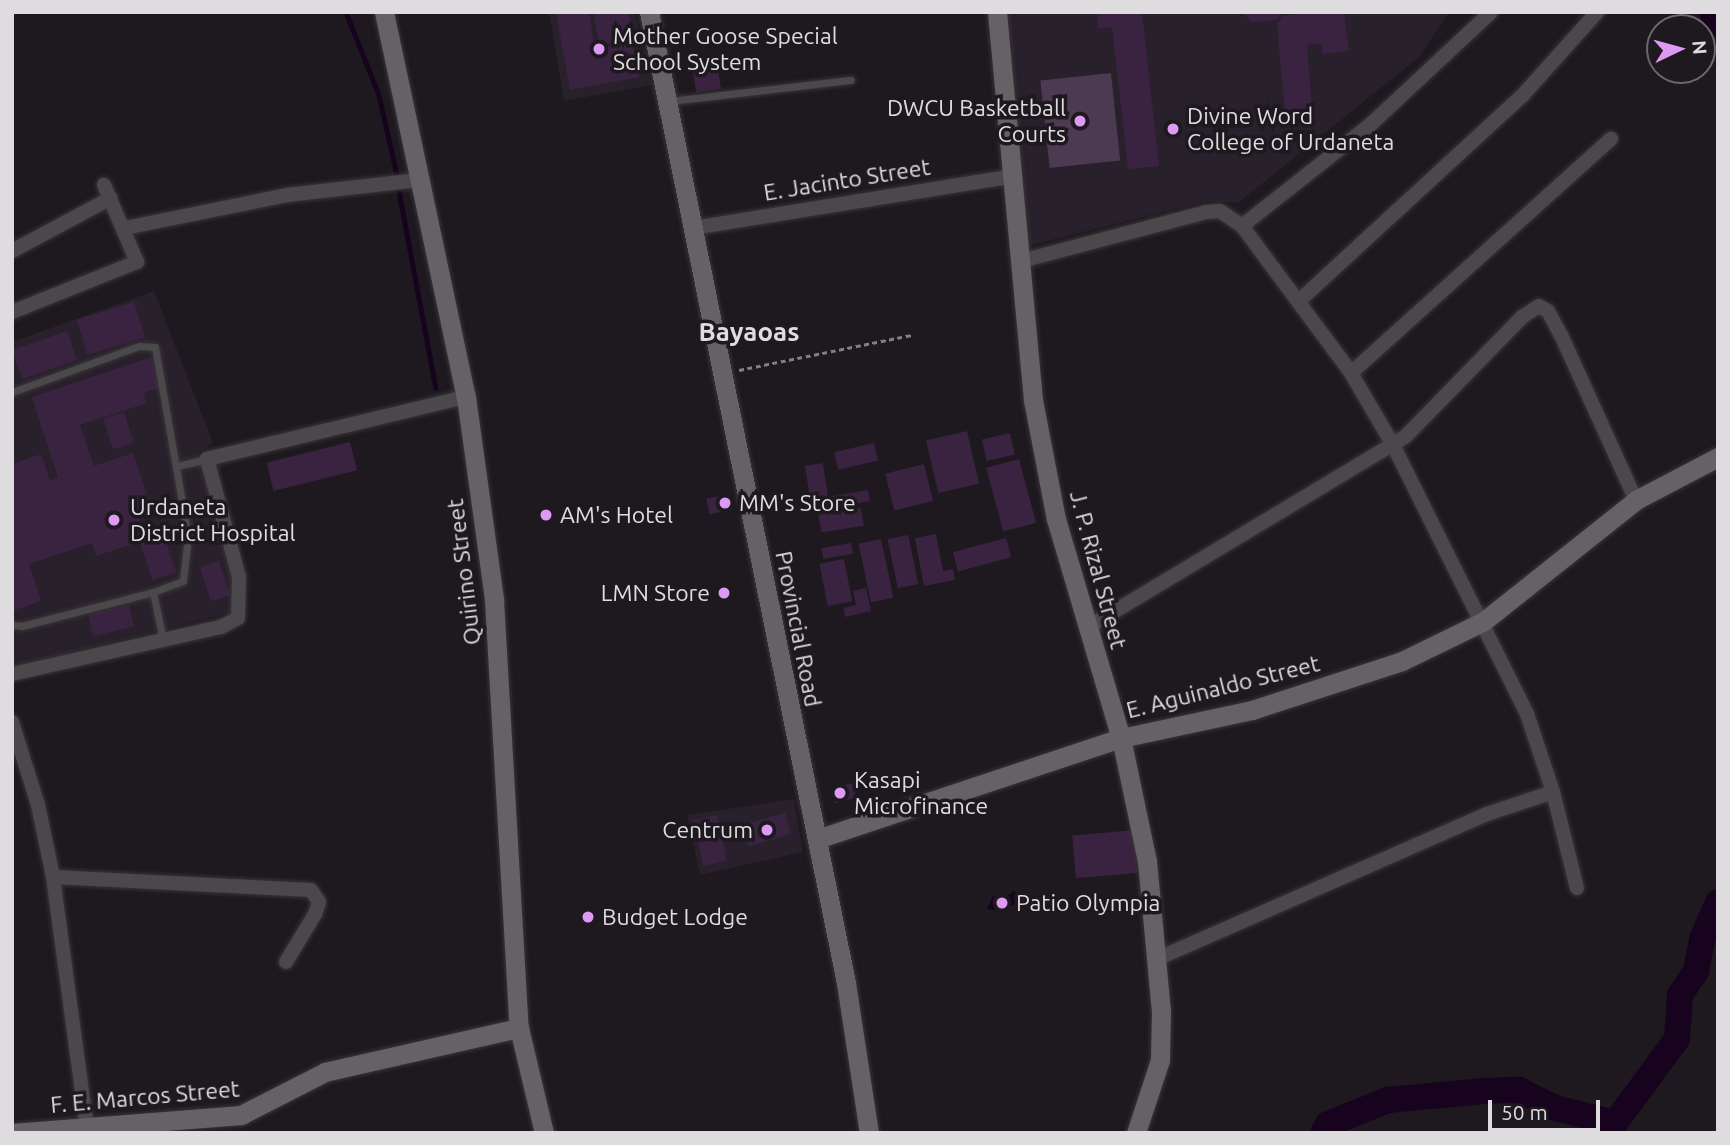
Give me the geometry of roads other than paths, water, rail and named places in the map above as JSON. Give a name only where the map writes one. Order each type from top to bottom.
[{"type":"street","name":"Quirino Street","points":[[384,12],[466,397],[494,600],[519,1028],[544,1133]]},
{"type":"street","name":"Provincial Road","points":[[649,12],[846,983],[869,1133]]},
{"type":"street","name":"J. P. Rizal Street","points":[[997,12],[1009,177],[1021,261],[1033,400],[1056,519],[1121,738],[1139,809],[1156,959],[1160,1060],[1136,1133]]},
{"type":"street","points":[[1242,226],[1380,117],[1491,12]]},
{"type":"street","points":[[1300,300],[1522,96],[1597,12]]},
{"type":"street","points":[[1351,373],[1612,139]]},
{"type":"street","name":"E. Jacinto Street","points":[[693,228],[1009,177]]},
{"type":"street","points":[[125,228],[287,195],[419,180]]},
{"type":"street","points":[[12,251],[107,192],[125,228],[137,262],[12,312]]},
{"type":"street","points":[[1021,261],[1206,212],[1220,211],[1242,226],[1300,300],[1351,373],[1393,445],[1484,621],[1527,714],[1553,792],[1577,888]]},
{"type":"street","points":[[1087,628],[1393,445],[1418,426],[1522,317],[1539,306],[1548,311],[1561,335],[1636,500]]},
{"type":"street","points":[[12,674],[221,626],[238,618],[239,577],[207,459],[466,397]]},
{"type":"street","name":"E. Aguinaldo Street","points":[[817,839],[1121,738],[1252,710],[1365,675],[1484,621],[1636,500],[1718,457]]},
{"type":"street","points":[[12,722],[38,805],[54,877],[88,1128]]},
{"type":"street","points":[[1156,959],[1487,814],[1553,792]]},
{"type":"street","points":[[54,877],[311,890],[319,902],[315,914],[286,962]]},
{"type":"street","name":"F. E. Marcos Street","points":[[12,1132],[241,1115],[325,1072],[519,1028]]},
{"type":"lane","points":[[668,101],[851,80]]},
{"type":"lane","points":[[12,392],[139,346],[155,347],[188,536],[183,580],[153,592],[12,625]]},
{"type":"lane","points":[[177,466],[207,459]]},
{"type":"lane","points":[[153,592],[163,640]]},
{"type":"waterway","points":[[346,12],[379,95],[397,175]]},
{"type":"waterway","points":[[1712,12],[1718,24]]},
{"type":"waterway","points":[[399,191],[436,388]]},
{"type":"waterway","points":[[1323,1133],[1328,1124],[1388,1100],[1484,1091],[1519,1090],[1555,1108],[1615,1123],[1677,1039],[1680,995],[1696,971],[1702,939],[1718,902]]},
{"type":"place","name":"Mother Goose Special School System","points":[[599,49]]},
{"type":"place","name":"DWCU Basketball Courts","points":[[1080,121]]},
{"type":"place","name":"Divine Word College of Urdaneta","points":[[1173,129]]},
{"type":"place","name":"MM's Store","points":[[725,503]]},
{"type":"place","name":"AM's Hotel","points":[[546,515]]},
{"type":"place","name":"Urdaneta District Hospital","points":[[114,520]]},
{"type":"place","name":"LMN Store","points":[[724,593]]},
{"type":"place","name":"Kasapi Microfinance","points":[[840,793]]},
{"type":"place","name":"Centrum","points":[[767,830]]},
{"type":"place","name":"Patio Olympia","points":[[1002,903]]},
{"type":"place","name":"Budget Lodge","points":[[588,917]]},
{"type":"district","name":"Bayaoas","points":[[749,332]]}]
